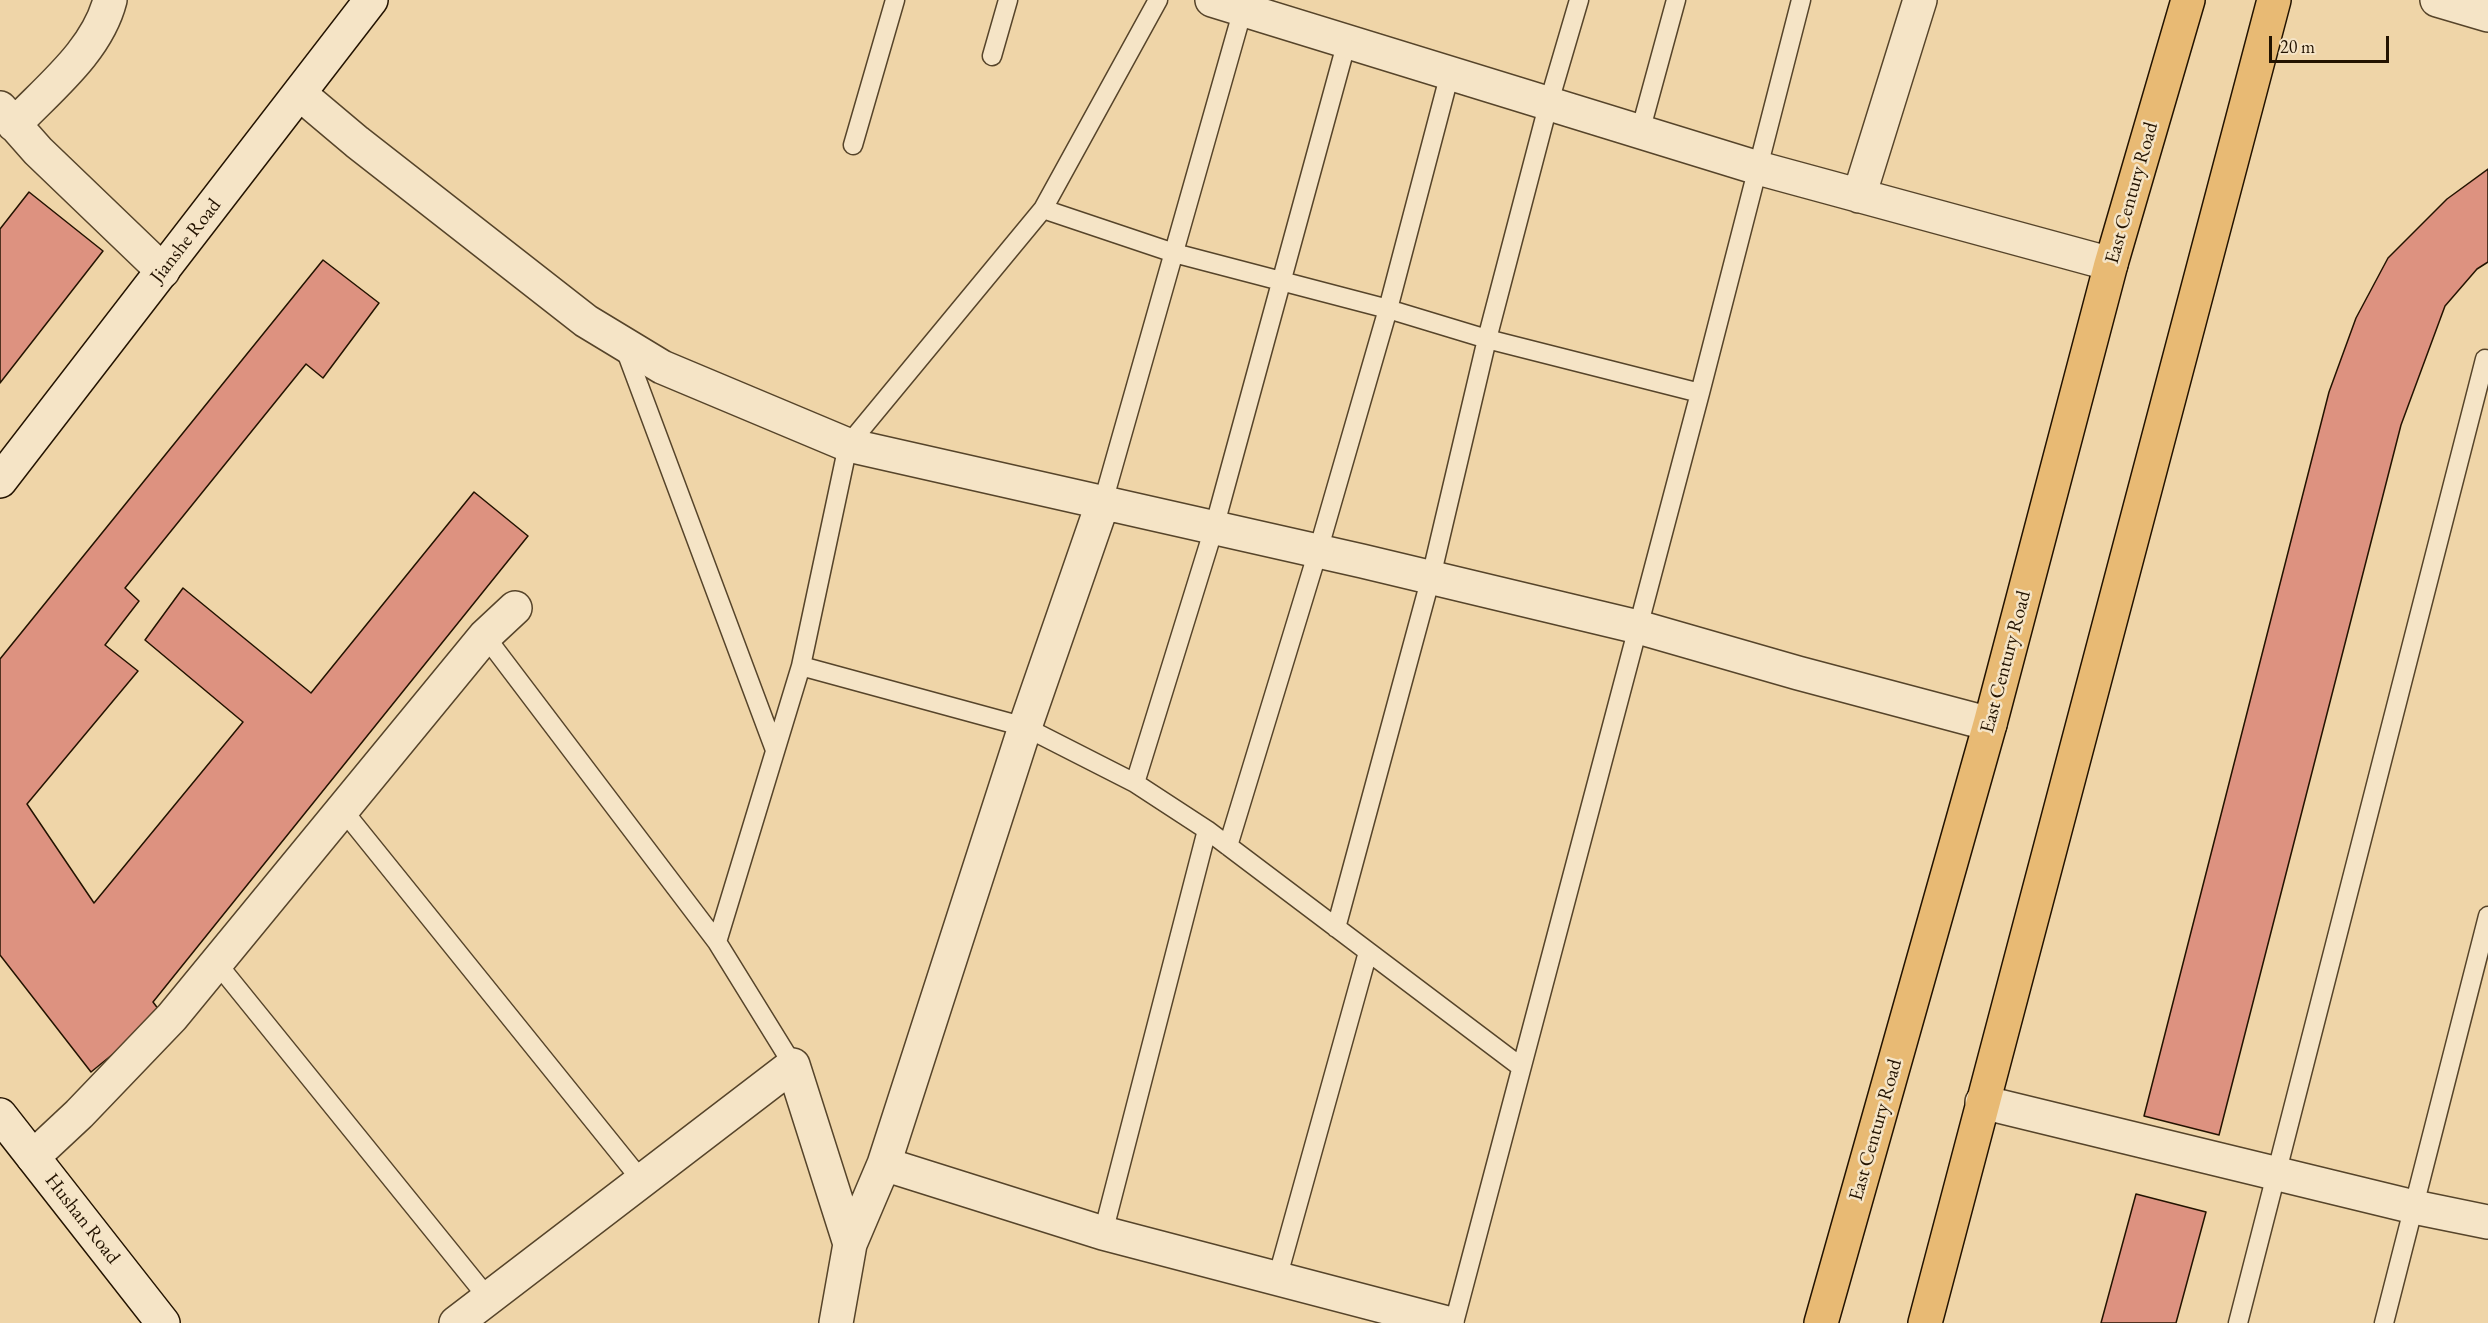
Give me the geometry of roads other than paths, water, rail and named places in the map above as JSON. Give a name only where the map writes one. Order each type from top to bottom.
[{"type":"main road","name":"East Century Road","points":[[1821,1323],[1990,724],[2111,264],[2188,0]]},
{"type":"main road","points":[[1925,1323],[2274,0]]},
{"type":"street","points":[[110,0],[103,21],[87,48],[7,116],[38,152],[163,271]]},
{"type":"street","name":"Jianshe Road","points":[[0,481],[371,0]]},
{"type":"street","points":[[1212,0],[1244,5],[1347,41],[1758,168],[2111,264]]},
{"type":"street","points":[[1858,196],[1920,0]]},
{"type":"street","points":[[2437,0],[2488,15]]},
{"type":"street","points":[[300,94],[357,142],[577,314],[624,346],[662,368],[848,445],[1431,577],[1638,627],[1798,673],[1990,724]]},
{"type":"street","points":[[836,1323],[850,1244],[884,1164],[1025,727],[1103,502]]},
{"type":"street","points":[[33,1157],[79,1114],[171,1017],[486,636],[515,608]]},
{"type":"street","points":[[456,1323],[793,1065],[850,1244]]},
{"type":"street","points":[[1982,1102],[2414,1207],[2488,1222]]},
{"type":"street","name":"Hushan Road","points":[[0,1115],[163,1323]]},
{"type":"street","points":[[884,1164],[1103,1233],[1447,1323]]},
{"type":"lane","points":[[853,145],[895,0]]},
{"type":"lane","points":[[992,56],[1008,0]]},
{"type":"lane","points":[[717,942],[801,666],[848,445],[1043,209],[1158,0]]},
{"type":"lane","points":[[1336,927],[1431,577],[1487,339],[1549,102],[1579,0]]},
{"type":"lane","points":[[1640,132],[1676,0]]},
{"type":"lane","points":[[1454,1323],[1700,393],[1801,0]]},
{"type":"lane","points":[[1103,502],[1244,5]]},
{"type":"lane","points":[[1135,783],[1214,528],[1347,41]]},
{"type":"lane","points":[[1228,846],[1318,551],[1388,309],[1450,73]]},
{"type":"lane","points":[[1043,209],[1174,253],[1282,284],[1388,309],[1487,339],[1700,393]]},
{"type":"lane","points":[[624,346],[775,750]]},
{"type":"lane","points":[[2238,1323],[2485,359]]},
{"type":"lane","points":[[486,636],[717,942],[793,1065]]},
{"type":"lane","points":[[801,666],[1025,727],[1135,783],[1228,846],[1521,1067]]},
{"type":"lane","points":[[342,809],[642,1181]]},
{"type":"lane","points":[[1103,1233],[1207,831]]},
{"type":"lane","points":[[2384,1323],[2488,916]]},
{"type":"lane","points":[[1277,1279],[1368,952]]},
{"type":"lane","points":[[216,962],[489,1298]]}]
